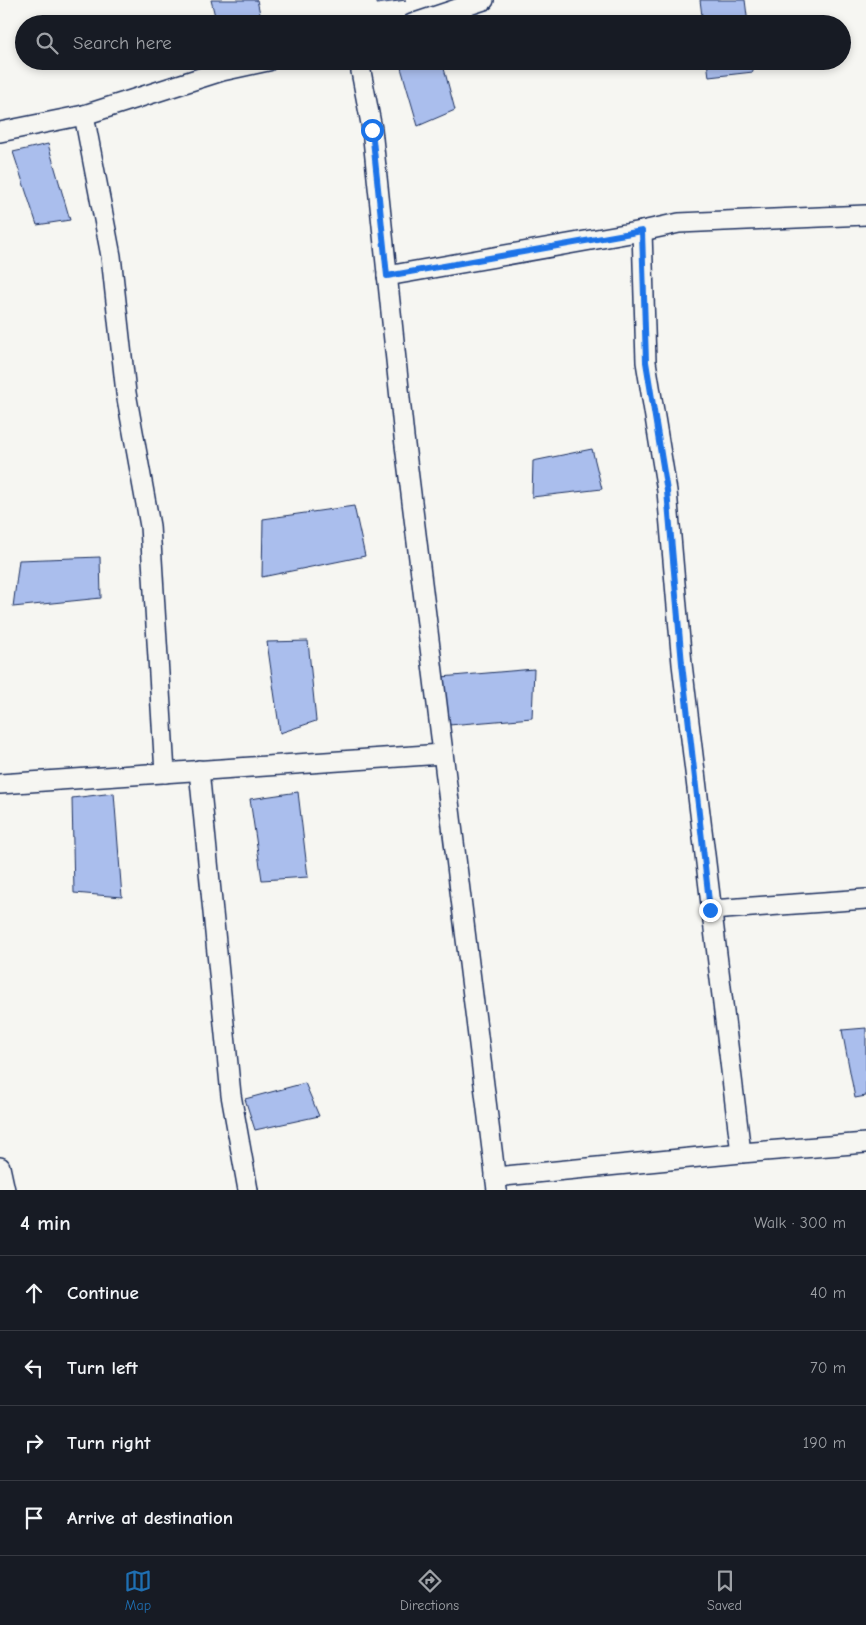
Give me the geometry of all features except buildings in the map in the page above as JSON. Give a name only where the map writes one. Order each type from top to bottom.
[{"type":"street","points":[[439,15],[484,0]]},
{"type":"street","points":[[0,132],[84,115],[227,70]]},
{"type":"street","points":[[361,70],[372,130],[442,754],[496,1184],[740,1153],[866,1143]]},
{"type":"street","points":[[84,115],[111,256],[126,393],[150,526],[165,773]]},
{"type":"street","points":[[387,276],[642,231],[679,222],[866,215]]},
{"type":"street","points":[[642,231],[646,362],[667,491],[682,664],[740,1153]]},
{"type":"street","points":[[0,784],[442,754]]},
{"type":"street","points":[[199,770],[231,1095],[248,1190]]},
{"type":"street","points":[[710,910],[866,899]]},
{"type":"street","points":[[0,1168],[5,1190]]},
{"type":"route","points":[[372,130],[387,276],[642,231],[646,362],[667,491],[682,664],[710,910]]}]
